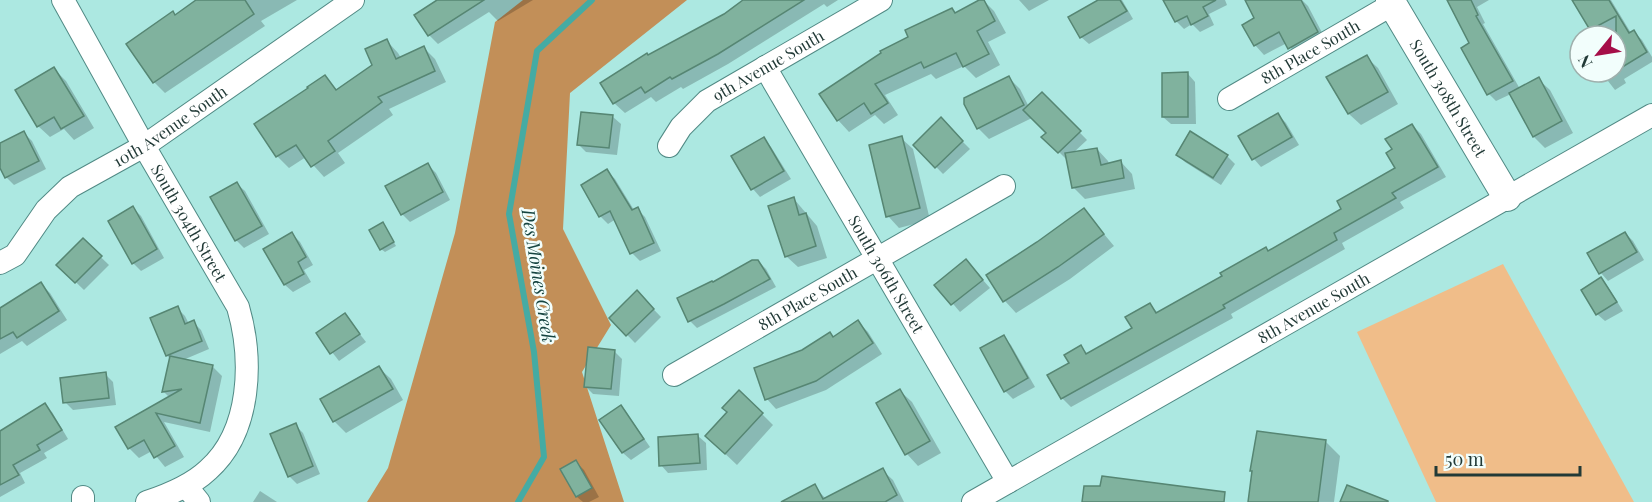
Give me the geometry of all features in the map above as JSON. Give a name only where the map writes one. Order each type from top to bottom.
[{"type":"street","name":"South 304th Street","points":[[63,0],[144,146],[238,307],[244,326],[247,350],[244,394],[238,421],[228,445],[192,494]]},
{"type":"street","name":"10th Avenue South","points":[[0,263],[15,255],[46,210],[70,187],[144,146],[353,0]]},
{"type":"street","name":"9th Avenue South","points":[[669,146],[681,127],[707,101],[881,0]]},
{"type":"street","name":"8th Place South","points":[[1229,99],[1392,2]]},
{"type":"street","name":"South 308th Street","points":[[1392,2],[1507,197]]},
{"type":"street","name":"South 306th Street","points":[[765,67],[1008,482]]},
{"type":"street","name":"8th Avenue South","points":[[973,502],[1652,115]]},
{"type":"street","name":"8th Place South","points":[[674,375],[1004,186]]},
{"type":"street","points":[[147,502],[192,494]]},
{"type":"shaded area","points":[[523,0],[687,0],[570,93],[563,229],[611,325],[582,372],[624,502],[367,502],[388,468],[455,233],[495,22]]},
{"type":"shaded area","points":[[1503,264],[1634,502],[1436,502],[1357,332]]},
{"type":"building","points":[[196,0],[245,0],[254,14],[153,83],[126,44],[173,11],[175,15]]},
{"type":"building","points":[[437,0],[484,0],[428,36],[414,15]]},
{"type":"building","points":[[743,0],[804,0],[718,54],[672,79],[670,77],[645,93],[641,87],[613,104],[600,83],[647,53],[648,55],[724,14]]},
{"type":"building","points":[[979,0],[984,0],[995,21],[977,31],[989,54],[963,67],[956,53],[924,68],[921,62],[875,84],[888,103],[871,114],[864,103],[837,121],[819,94],[881,53],[880,51],[908,37],[905,30],[952,8],[955,13]]},
{"type":"building","points":[[1098,0],[1120,0],[1127,11],[1080,38],[1068,17]]},
{"type":"building","points":[[1163,0],[1216,0],[1203,7],[1208,16],[1191,25],[1187,16],[1175,22]]},
{"type":"building","points":[[1245,0],[1301,0],[1318,32],[1288,49],[1279,32],[1254,46],[1242,25],[1254,18]]},
{"type":"building","points":[[1447,0],[1471,0],[1478,15],[1476,16],[1513,81],[1487,95],[1461,48],[1469,43]]},
{"type":"building","points":[[1572,0],[1609,0],[1624,24],[1616,24],[1616,16],[1601,24],[1586,24]]},
{"type":"building","points":[[1634,30],[1647,52],[1628,64],[1628,31],[1629,33]]},
{"type":"building","points":[[387,39],[396,59],[424,46],[435,71],[378,97],[382,102],[328,141],[335,151],[311,167],[296,145],[276,157],[254,124],[325,75],[336,90],[372,65],[365,49]]},
{"type":"building","points":[[1367,55],[1388,92],[1348,114],[1326,77]]},
{"type":"building","points":[[54,67],[84,116],[61,129],[54,117],[37,127],[15,90]]},
{"type":"building","points":[[1188,72],[1188,117],[1162,117],[1162,73]]},
{"type":"building","points":[[1009,76],[1024,105],[977,129],[964,104],[964,98]]},
{"type":"building","points":[[1539,77],[1562,121],[1533,137],[1509,93]]},
{"type":"building","points":[[1042,92],[1081,131],[1058,153],[1041,137],[1046,133],[1023,110]]},
{"type":"building","points":[[581,112],[613,115],[609,148],[577,145]]},
{"type":"building","points":[[1278,113],[1292,137],[1252,160],[1238,136]]},
{"type":"building","points":[[941,117],[963,141],[935,168],[913,145]]},
{"type":"building","points":[[1412,124],[1438,167],[1392,193],[1396,198],[1334,233],[1337,240],[1223,305],[1225,308],[1061,399],[1047,375],[1069,363],[1064,355],[1081,345],[1086,354],[1132,328],[1125,317],[1150,303],[1156,313],[1222,276],[1220,273],[1266,247],[1268,251],[1341,209],[1337,201],[1395,168],[1386,153],[1392,149],[1385,139]]},
{"type":"building","points":[[24,131],[39,161],[5,178],[0,168],[0,143]]},
{"type":"building","points":[[1190,131],[1228,155],[1213,178],[1176,155]]},
{"type":"building","points":[[902,136],[920,208],[886,217],[869,145]]},
{"type":"building","points":[[764,137],[784,171],[751,190],[731,156]]},
{"type":"building","points":[[1097,148],[1101,165],[1121,160],[1124,178],[1072,188],[1065,153]]},
{"type":"building","points":[[428,163],[443,192],[401,215],[385,186]]},
{"type":"building","points":[[607,169],[632,210],[638,207],[654,243],[630,254],[610,211],[599,217],[581,185]]},
{"type":"building","points":[[237,182],[262,226],[235,241],[210,197]]},
{"type":"building","points":[[794,197],[799,215],[806,213],[816,246],[785,257],[768,206]]},
{"type":"building","points":[[133,206],[157,249],[132,264],[108,221]]},
{"type":"building","points":[[1084,208],[1104,234],[1003,302],[986,275]]},
{"type":"building","points":[[383,222],[394,242],[380,250],[369,230]]},
{"type":"building","points":[[292,232],[306,257],[298,262],[304,274],[284,285],[263,249]]},
{"type":"building","points":[[1625,232],[1637,252],[1599,274],[1587,253]]},
{"type":"building","points":[[83,238],[102,256],[75,283],[56,265]]},
{"type":"building","points":[[966,259],[983,280],[951,305],[934,285]]},
{"type":"building","points":[[752,260],[758,260],[770,279],[688,322],[677,298],[713,282]]},
{"type":"building","points":[[1601,277],[1617,302],[1596,315],[1581,290]]},
{"type":"building","points":[[41,282],[59,311],[17,338],[13,332],[0,339],[0,308]]},
{"type":"building","points":[[637,290],[654,309],[626,336],[609,318]]},
{"type":"building","points":[[178,306],[185,324],[194,320],[202,341],[166,356],[150,318]]},
{"type":"building","points":[[345,313],[360,334],[330,354],[316,333]]},
{"type":"building","points":[[858,320],[873,343],[816,381],[765,400],[754,368],[802,350],[830,332],[833,337]]},
{"type":"building","points":[[1004,335],[1028,378],[1004,392],[980,348]]},
{"type":"building","points":[[588,347],[615,350],[611,389],[584,387]]},
{"type":"building","points":[[170,356],[213,365],[200,423],[156,413],[175,446],[154,458],[144,440],[128,449],[115,427],[182,389],[162,392]]},
{"type":"building","points":[[379,366],[393,389],[333,422],[320,399]]},
{"type":"building","points":[[106,372],[109,398],[63,403],[60,378]]},
{"type":"building","points":[[900,389],[930,441],[905,455],[876,403]]},
{"type":"building","points":[[739,390],[763,413],[725,454],[705,436],[727,412],[722,408]]},
{"type":"building","points":[[45,403],[62,430],[37,445],[40,450],[13,465],[19,475],[0,485],[0,431]]},
{"type":"building","points":[[621,405],[644,439],[622,453],[599,420]]},
{"type":"building","points":[[296,423],[313,466],[288,477],[270,434]]},
{"type":"building","points":[[1257,431],[1326,440],[1318,502],[1248,502],[1252,471],[1250,471]]},
{"type":"building","points":[[698,434],[700,463],[659,466],[658,437]]},
{"type":"building","points":[[576,460],[592,488],[576,497],[560,469]]},
{"type":"building","points":[[883,468],[897,495],[885,502],[781,502],[815,484],[823,499]]},
{"type":"building","points":[[1102,476],[1225,492],[1224,502],[1082,502],[1084,486],[1100,486]]},
{"type":"building","points":[[1347,485],[1388,501],[1388,502],[1340,502]]},
{"type":"waterway","name":"Des Moines Creek","points":[[518,502],[544,457],[534,352],[509,214],[537,51],[592,0]]}]
